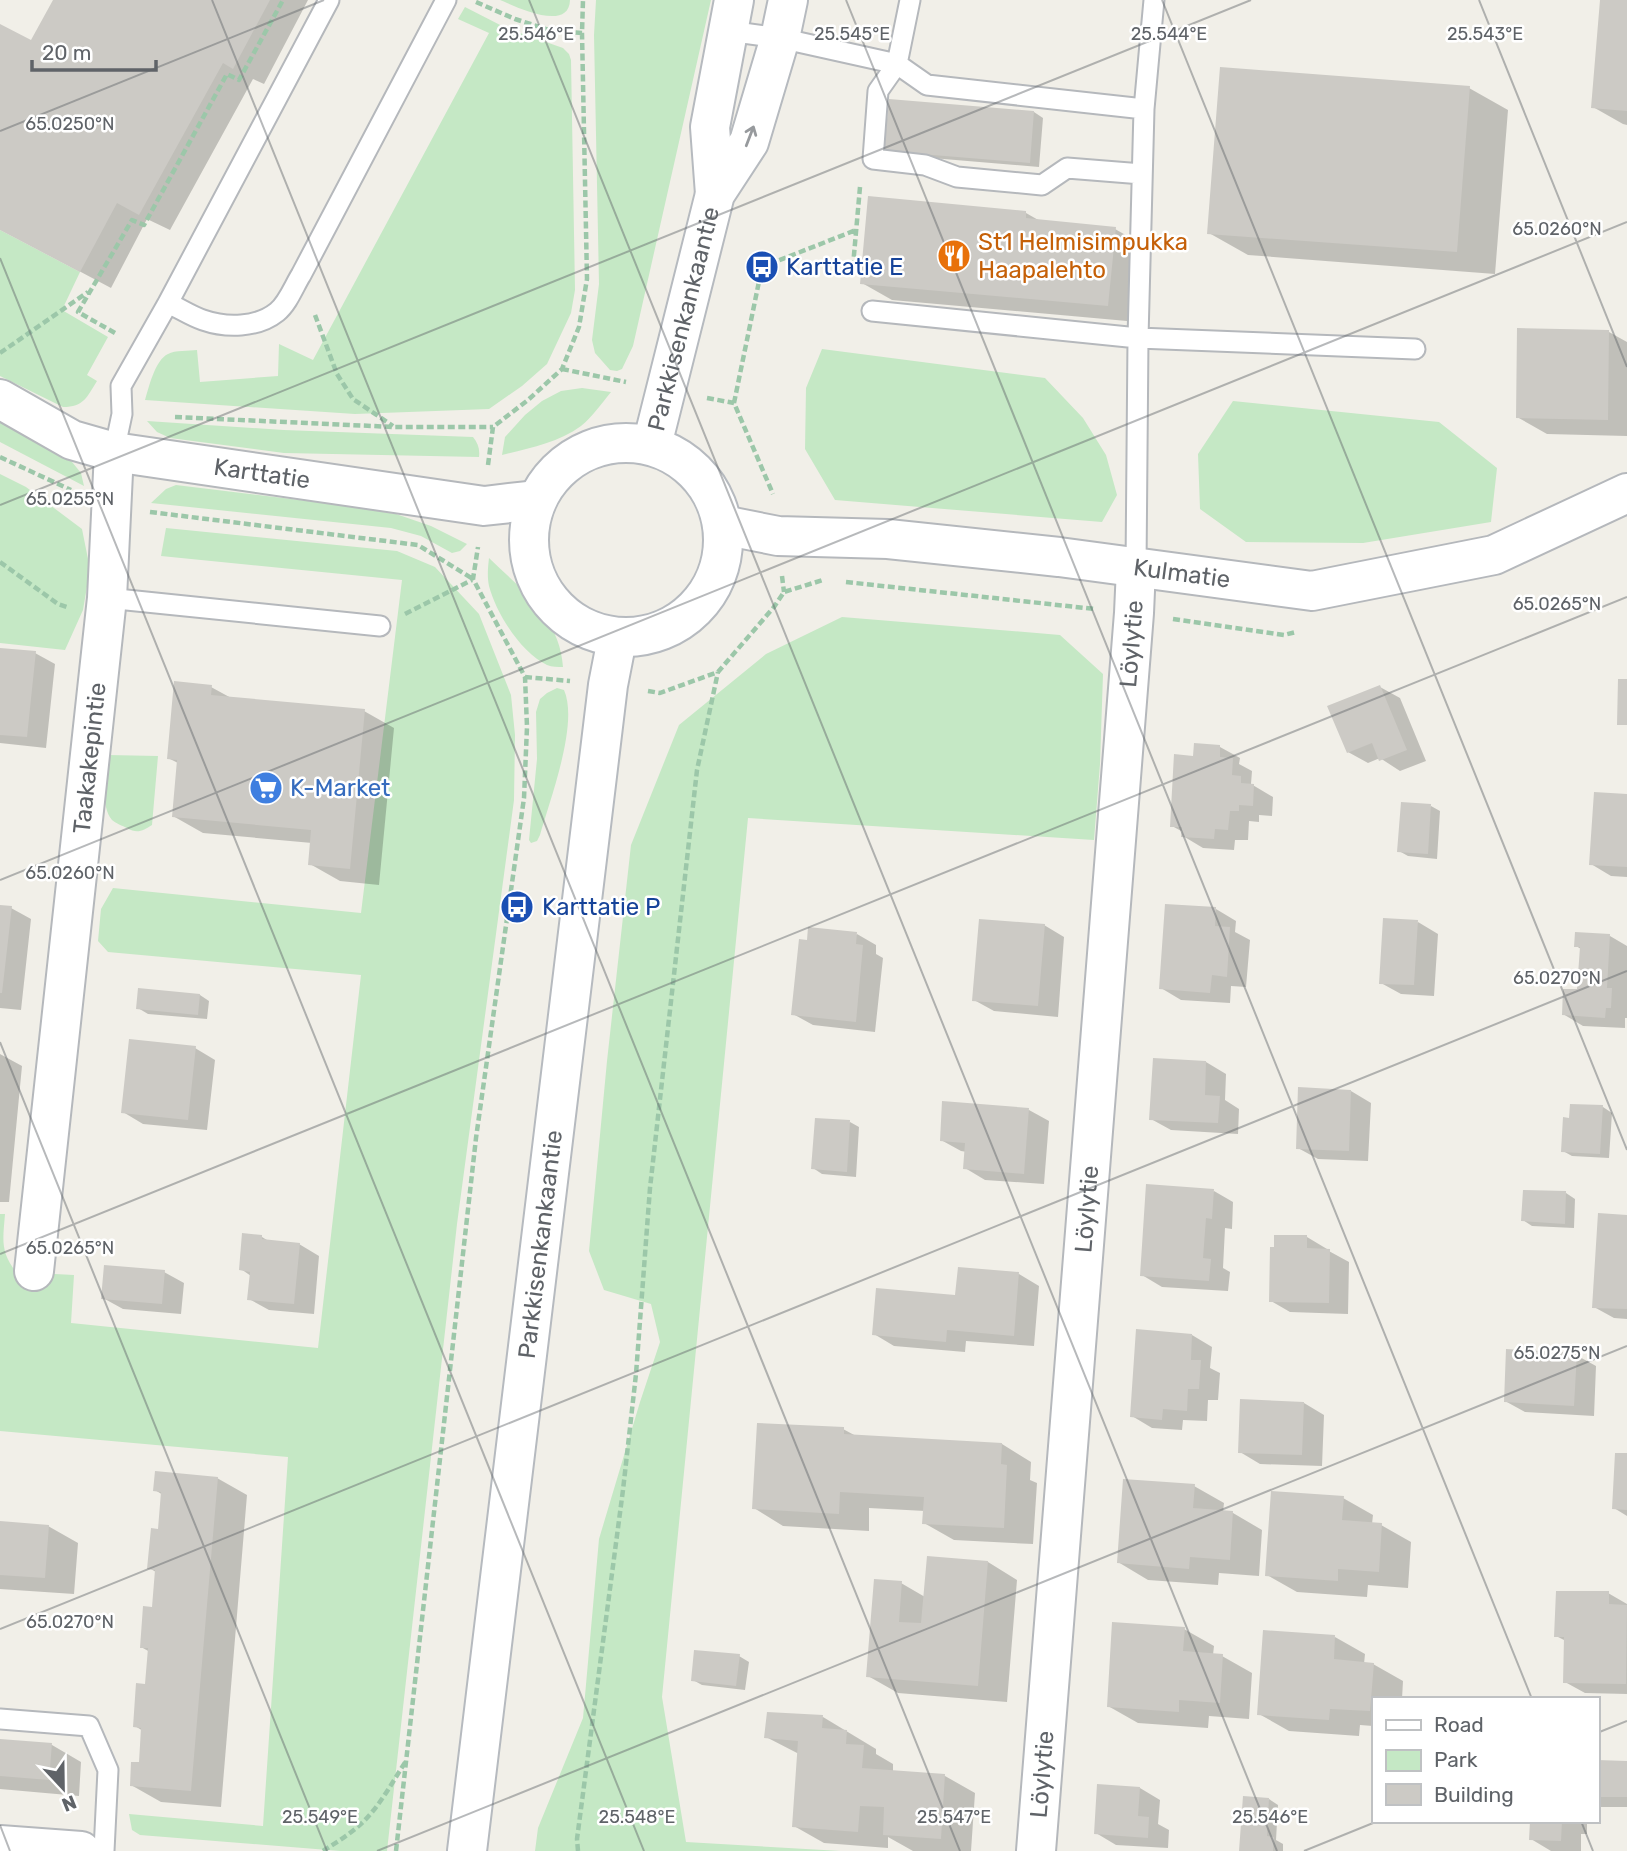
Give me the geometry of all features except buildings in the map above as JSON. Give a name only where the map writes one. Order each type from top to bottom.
[{"type":"street","name":"Parkkisenkankaantie","points":[[715,194],[749,142],[780,38],[788,0]]},
{"type":"street","name":"Parkkisenkankaantie","points":[[652,445],[715,194],[710,127],[731,15]]},
{"type":"street","name":"Karttatie","points":[[0,399],[72,440],[114,452],[484,506],[536,500]]},
{"type":"street","points":[[620,442],[652,445],[692,467],[711,491],[723,525],[722,560],[703,602],[663,632],[617,639],[592,633],[560,613],[533,575],[527,534],[536,500],[561,466],[594,447],[620,442]]},
{"type":"street","name":"Taakakepintie","points":[[34,1271],[106,609],[114,452]]},
{"type":"street","name":"Kulmatie","points":[[723,525],[778,536],[888,539],[1059,557],[1312,591],[1494,555],[1627,494]]},
{"type":"street","name":"Löylytie","points":[[1036,1851],[1136,568]]},
{"type":"street","name":"Parkkisenkankaantie","points":[[467,1851],[608,685],[617,639]]},
{"type":"street","points":[[0,1845],[81,1851]]},
{"type":"lane","points":[[114,452],[122,414],[121,386],[329,0]]},
{"type":"lane","points":[[168,303],[203,320],[243,326],[261,321],[278,311],[287,300],[446,0]]},
{"type":"lane","points":[[910,0],[897,64],[878,91],[873,159],[925,164],[957,177],[1042,184],[1067,168],[1142,174]]},
{"type":"lane","points":[[1136,568],[1144,109],[1154,0]]},
{"type":"lane","points":[[731,15],[780,38],[897,64],[927,85],[1144,109]]},
{"type":"lane","points":[[872,311],[1138,338],[1415,349]]},
{"type":"lane","points":[[106,609],[380,626]]},
{"type":"lane","points":[[0,1720],[89,1726],[108,1770],[104,1851]]},
{"type":"path","points":[[110,343],[116,334],[78,312],[132,220],[144,225],[228,74],[239,80],[283,0]]},
{"type":"path","points":[[471,0],[549,30],[582,33]]},
{"type":"path","points":[[122,414],[394,427],[493,427],[528,400],[562,369],[579,327],[587,279],[583,0]]},
{"type":"path","points":[[862,267],[853,266],[862,169],[873,159]]},
{"type":"path","points":[[784,592],[772,491],[734,402],[762,267],[856,230]]},
{"type":"path","points":[[300,275],[337,374],[354,399],[394,427]]},
{"type":"path","points":[[0,353],[89,292]]},
{"type":"path","points":[[562,369],[734,402]]},
{"type":"path","points":[[473,579],[493,427]]},
{"type":"path","points":[[0,457],[111,508],[418,545],[473,579],[525,677],[527,727],[524,799],[476,1138],[396,1851]]},
{"type":"path","points":[[0,562],[58,604],[106,609]]},
{"type":"path","points":[[380,626],[473,579]]},
{"type":"path","points":[[578,1851],[577,1839],[635,1387],[650,1188],[698,769],[718,672],[784,592],[827,579]]},
{"type":"path","points":[[840,581],[1134,613],[1284,635],[1297,632]]},
{"type":"path","points":[[525,677],[660,693],[718,672]]},
{"type":"path","points":[[323,1851],[364,1821],[406,1760]]},
{"type":"green space","points":[[500,0],[570,0],[567,10],[561,15],[551,16],[540,15]]},
{"type":"green space","points":[[596,0],[711,0],[633,346],[622,369],[617,371],[610,370],[595,353],[592,340],[599,284],[594,35]]},
{"type":"green space","points":[[465,7],[506,28],[563,48],[571,60],[575,290],[571,313],[547,364],[489,409],[355,414],[145,400],[159,362],[174,352],[197,350],[200,382],[278,376],[279,344],[313,360],[489,33],[458,19]]},
{"type":"green space","points":[[0,230],[80,272],[62,310],[108,337],[87,375],[97,381],[84,400],[76,405],[63,407],[0,376]]},
{"type":"green space","points":[[822,349],[1045,378],[1083,418],[1106,455],[1117,495],[1102,522],[835,500],[805,449],[806,388]]},
{"type":"green space","points":[[582,388],[611,392],[589,418],[572,432],[543,444],[502,455],[505,437],[525,415],[542,401],[561,391]]},
{"type":"green space","points":[[1233,401],[1439,422],[1497,468],[1491,522],[1363,543],[1246,542],[1200,509],[1198,454]]},
{"type":"green space","points":[[147,421],[284,430],[473,437],[478,446],[479,457],[284,453],[170,438],[157,432]]},
{"type":"green space","points":[[0,422],[68,457],[81,473],[84,486],[0,442]]},
{"type":"green space","points":[[0,474],[26,487],[82,529],[90,569],[83,610],[65,650],[0,643]]},
{"type":"green space","points":[[176,485],[396,514],[431,526],[467,544],[460,551],[452,553],[421,536],[391,528],[151,503],[166,489]]},
{"type":"green space","points":[[166,528],[397,551],[435,567],[479,614],[511,695],[515,735],[514,800],[457,1224],[387,1851],[340,1851],[140,1835],[132,1830],[129,1814],[263,1826],[288,1457],[0,1431],[0,1214],[5,1214],[5,1251],[16,1272],[74,1275],[71,1323],[318,1348],[361,975],[108,952],[98,941],[101,909],[113,888],[361,913],[402,580],[161,556]]},
{"type":"green space","points":[[489,558],[547,619],[555,634],[563,667],[549,666],[537,659],[511,631],[492,597],[488,575]]},
{"type":"green space","points":[[842,617],[1060,635],[1103,674],[1094,840],[748,818],[662,1697],[686,1842],[841,1851],[535,1851],[538,1828],[583,1718],[599,1539],[660,1342],[651,1304],[604,1290],[589,1251],[631,845],[679,725],[766,654]]},
{"type":"green space","points":[[557,688],[564,690],[568,705],[566,741],[540,835],[537,841],[531,843],[529,840],[537,759],[536,712],[540,699]]},
{"type":"green space","points":[[108,755],[158,756],[152,825],[146,829],[131,830],[113,821],[108,814],[104,789]]},
{"type":"place","name":"St1 Helmisimpukka Haapalehto","points":[[954,256]]},
{"type":"place","name":"Karttatie E","points":[[762,267]]},
{"type":"place","name":"K-Market","points":[[266,788]]},
{"type":"place","name":"Karttatie P","points":[[517,907]]}]
